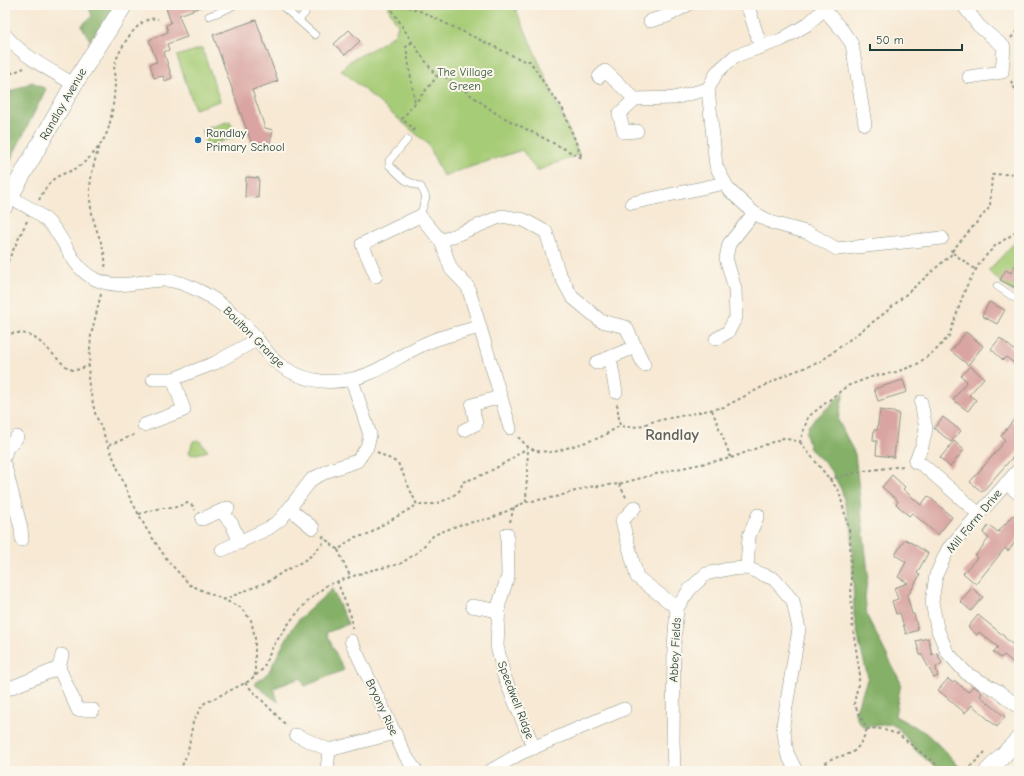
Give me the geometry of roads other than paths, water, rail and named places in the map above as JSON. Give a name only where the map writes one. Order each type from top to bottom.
[{"type":"street","name":"Randlay Avenue","points":[[7,201],[74,84],[124,5]]},
{"type":"street","points":[[650,21],[667,16],[687,5]]},
{"type":"street","points":[[745,5],[748,7],[761,47]]},
{"type":"street","points":[[963,5],[979,26],[1004,47],[1002,72],[969,77]]},
{"type":"street","points":[[865,124],[852,44],[826,7],[808,24],[781,40],[735,56],[717,72],[708,89],[716,166],[728,189],[754,213],[773,223],[809,233],[837,250],[942,238]]},
{"type":"street","points":[[5,35],[21,52],[74,84]]},
{"type":"street","points":[[599,77],[605,71],[635,99]]},
{"type":"street","points":[[637,131],[624,132],[619,114],[635,99],[674,98],[708,89]]},
{"type":"street","points":[[632,203],[725,183]]},
{"type":"street","name":"Boulton Grange","points":[[7,201],[33,210],[52,226],[61,238],[73,260],[91,278],[115,285],[129,285],[168,280],[183,284],[202,292],[218,301],[235,314],[276,362],[298,375],[329,383],[352,380],[377,370],[429,342],[479,327]]},
{"type":"street","points":[[716,339],[728,332],[736,317],[735,289],[726,258],[729,244],[754,213]]},
{"type":"street","points":[[376,276],[362,244],[420,216],[440,241],[452,269],[468,287],[510,428]]},
{"type":"street","points":[[440,241],[502,216],[524,220],[546,232],[558,271],[572,297],[601,321],[626,327],[644,365]]},
{"type":"street","points":[[154,379],[174,379],[215,363],[247,345],[256,338]]},
{"type":"street","points":[[596,363],[635,347]]},
{"type":"street","points":[[610,358],[616,392]]},
{"type":"street","points":[[144,425],[184,410],[174,379]]},
{"type":"street","points":[[222,550],[240,543],[269,528],[281,519],[312,479],[330,470],[357,461],[367,447],[370,435],[352,380]]},
{"type":"street","points":[[464,430],[476,424],[472,406],[500,398]]},
{"type":"street","points":[[922,402],[926,429],[922,446],[915,462],[922,465],[979,514]]},
{"type":"street","points":[[17,437],[6,449],[5,461],[21,528],[22,540]]},
{"type":"street","name":"Mill Farm Drive","points":[[1019,469],[948,549],[936,575],[932,602],[937,628],[947,652],[967,674],[998,691],[1019,707]]},
{"type":"street","points":[[1006,483],[1019,494]]},
{"type":"street","points":[[634,508],[622,522],[637,576],[677,608]]},
{"type":"street","points":[[290,509],[313,528]]},
{"type":"street","points":[[202,519],[225,510],[240,543]]},
{"type":"street","points":[[747,568],[749,536],[758,515]]},
{"type":"street","name":"Speedwell Ridge","points":[[507,534],[508,576],[499,604],[497,646],[504,676],[534,748]]},
{"type":"street","name":"Abbey Fields","points":[[674,771],[674,646],[677,608],[690,589],[706,574],[728,569],[747,568],[774,579],[793,601],[800,629],[783,725],[787,753],[796,771]]},
{"type":"street","points":[[472,606],[499,611]]},
{"type":"street","name":"Bryony Rise","points":[[351,641],[405,755],[416,771]]},
{"type":"street","points":[[5,690],[60,661],[78,710],[93,710]]},
{"type":"street","points":[[490,771],[521,754],[624,708]]},
{"type":"street","points":[[296,735],[329,750],[395,733]]},
{"type":"street","points":[[988,771],[1019,739]]},
{"type":"street","points":[[327,771],[329,750]]},
{"type":"lane","points":[[209,16],[234,5]]},
{"type":"lane","points":[[281,5],[316,35]]},
{"type":"lane","points":[[299,20],[305,13]]},
{"type":"lane","points":[[407,140],[389,161],[389,165],[405,180],[421,187],[426,197],[420,216]]},
{"type":"lane","points":[[997,286],[1019,301]]},
{"type":"place","name":"Randlay Primary School","points":[[198,140]]},
{"type":"district","name":"Randlay","points":[[672,435]]},
{"type":"park label","name":"The Village Green","points":[[465,79]]}]
